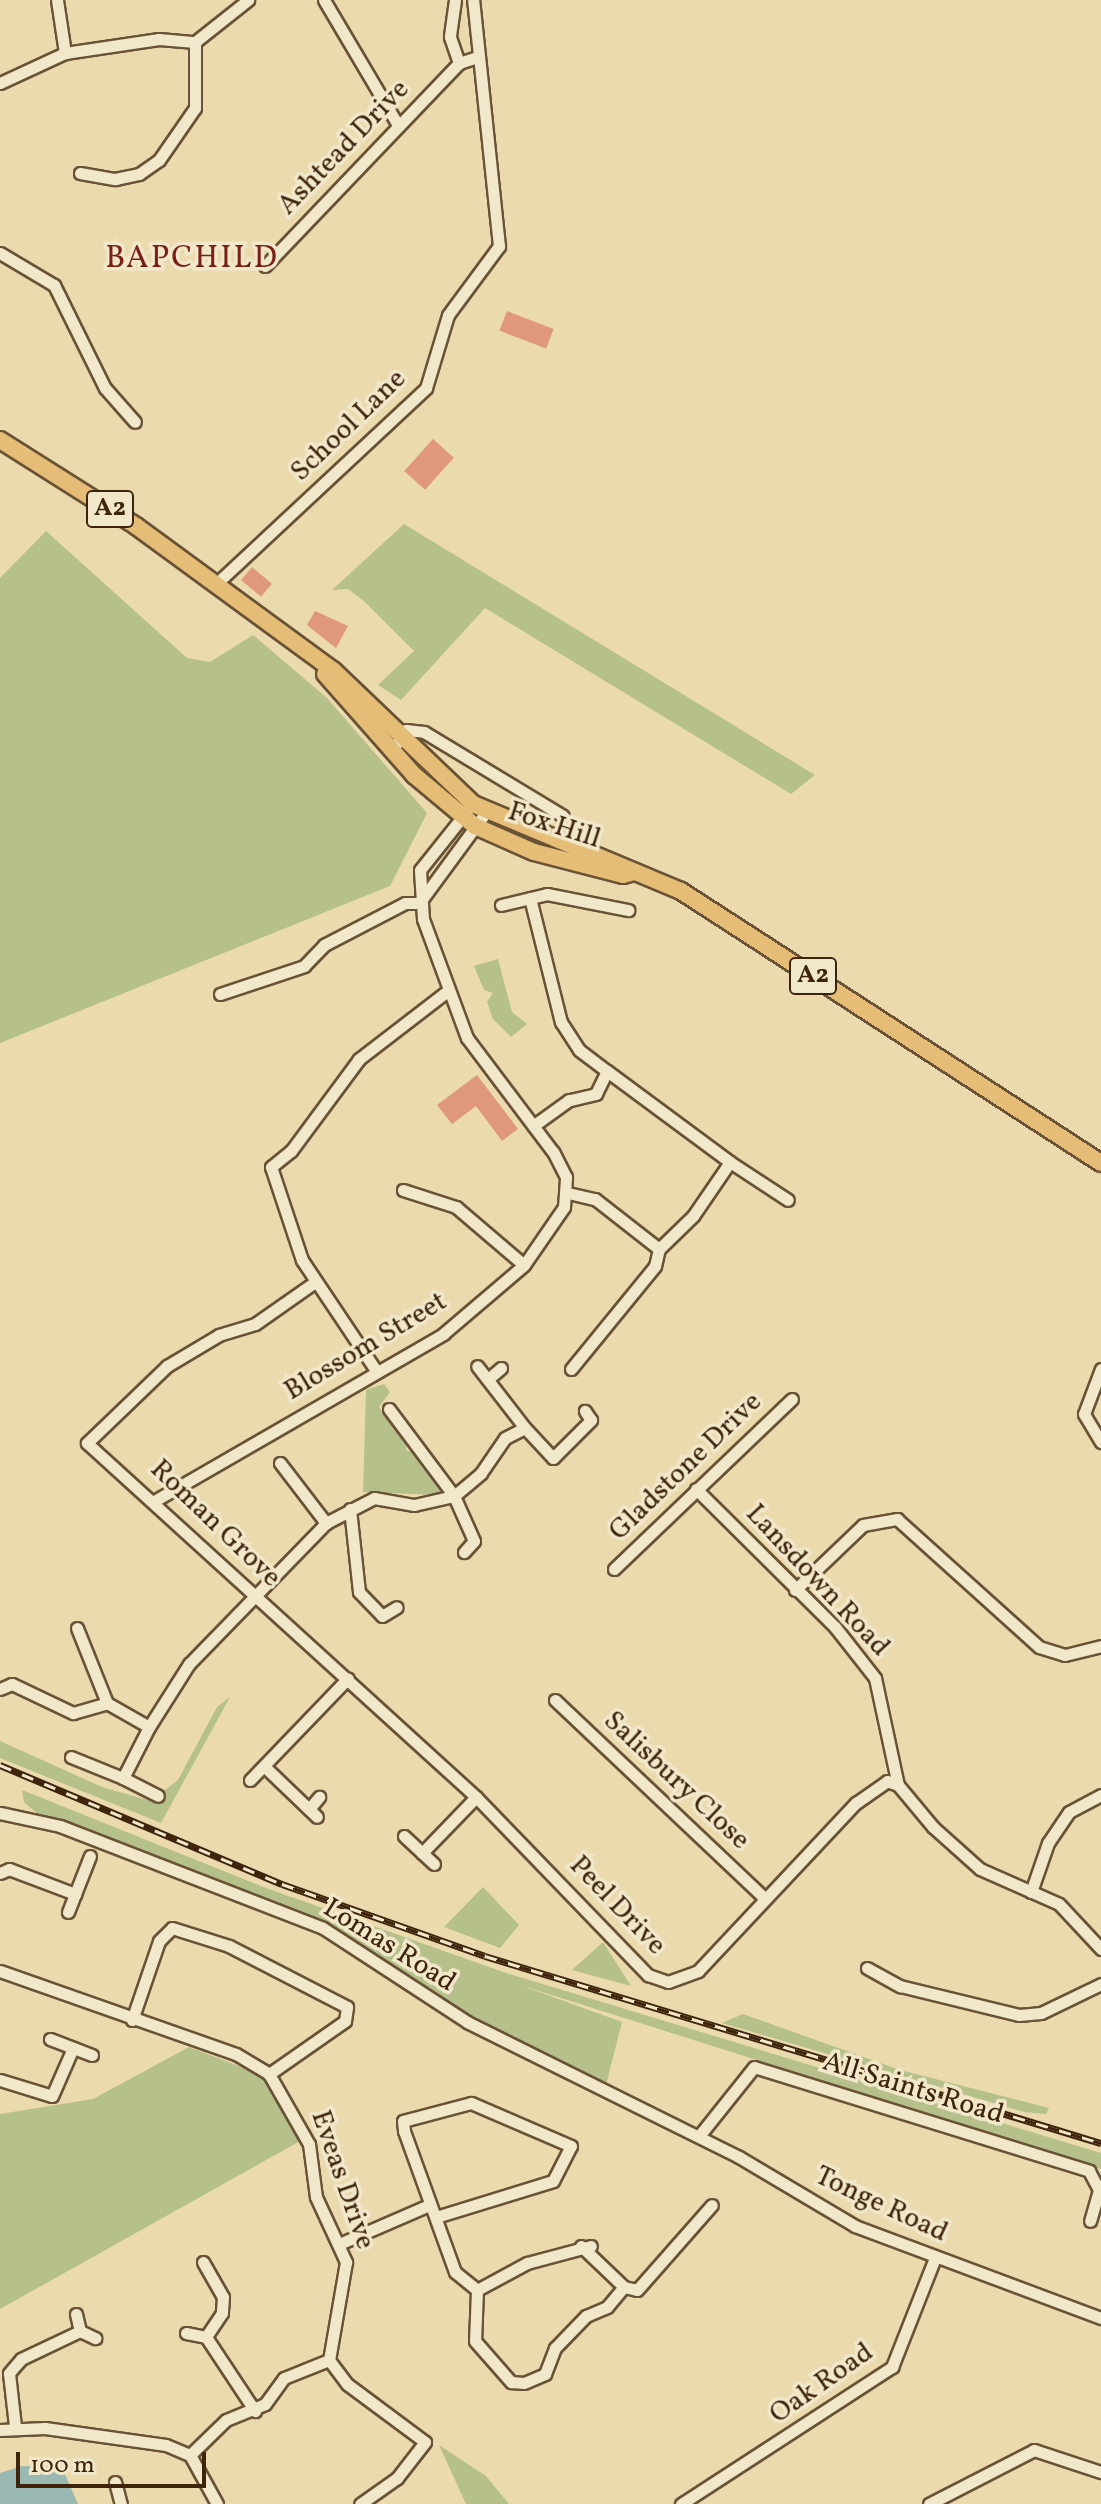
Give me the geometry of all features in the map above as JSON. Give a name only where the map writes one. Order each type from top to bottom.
[{"type":"main road","name":"A2","points":[[0,440],[217,583]]},
{"type":"main road","name":"Fox Hill","points":[[217,583],[322,667],[396,743],[474,815],[625,862],[635,872],[681,891],[1101,1163]]},
{"type":"street","points":[[57,0],[65,53]]},
{"type":"street","points":[[0,83],[65,53],[159,39],[195,42],[248,0]]},
{"type":"street","points":[[324,0],[398,125]]},
{"type":"street","points":[[455,0],[450,37],[459,63]]},
{"type":"street","name":"School Lane","points":[[217,583],[426,388],[448,315],[499,246],[473,0]]},
{"type":"street","points":[[80,173],[115,179],[139,174],[159,160],[195,108],[195,42]]},
{"type":"street","name":"Ashtead Drive","points":[[265,266],[459,63],[478,57]]},
{"type":"street","points":[[0,253],[54,285],[105,388],[135,422]]},
{"type":"street","name":"Fox Hill","points":[[396,743],[406,730],[424,732],[563,816]]},
{"type":"street","points":[[420,903],[474,815]]},
{"type":"street","points":[[474,815],[420,870],[420,903],[446,992],[467,1038],[553,1152],[568,1193],[595,1199],[659,1249]]},
{"type":"street","points":[[501,905],[563,895],[628,910]]},
{"type":"street","points":[[530,898],[561,1022],[579,1050],[730,1162],[788,1200]]},
{"type":"street","points":[[220,994],[304,966],[324,945],[405,903],[420,903]]},
{"type":"street","points":[[377,1372],[315,1282],[271,1167],[291,1151],[359,1059],[446,992]]},
{"type":"street","points":[[533,1126],[569,1100],[596,1094],[607,1071]]},
{"type":"street","points":[[571,1369],[655,1266],[659,1249],[693,1216],[730,1162]]},
{"type":"street","points":[[403,1190],[456,1207],[524,1265]]},
{"type":"street","name":"Blossom Street","points":[[156,1500],[443,1334],[524,1265],[568,1193]]},
{"type":"street","name":"Roman Grove","points":[[308,1643],[256,1598],[156,1500],[87,1443],[167,1366],[219,1335],[255,1324],[315,1282]]},
{"type":"street","points":[[477,1366],[525,1428],[553,1458],[591,1420],[585,1411]]},
{"type":"street","points":[[488,1379],[501,1368]]},
{"type":"street","points":[[1101,1369],[1084,1414],[1101,1442]]},
{"type":"street","name":"Gladstone Drive","points":[[614,1569],[792,1399]]},
{"type":"street","points":[[389,1409],[454,1496],[474,1541],[464,1552]]},
{"type":"street","points":[[123,1778],[149,1727],[189,1664],[326,1523],[374,1498],[414,1505],[454,1496],[481,1473],[505,1438],[525,1428]]},
{"type":"street","points":[[280,1463],[326,1523]]},
{"type":"street","name":"Lansdown Road","points":[[696,1489],[795,1590],[875,1678],[898,1785]]},
{"type":"street","points":[[350,1509],[359,1592],[382,1616],[397,1607]]},
{"type":"street","points":[[795,1590],[863,1525],[897,1519],[1039,1647],[1065,1655],[1101,1646]]},
{"type":"street","points":[[77,1628],[107,1703],[149,1727]]},
{"type":"street","name":"Peel Drive","points":[[308,1643],[476,1797],[648,1975],[685,1980],[763,1897],[874,1788],[898,1785]]},
{"type":"street","points":[[250,1780],[267,1769],[348,1678]]},
{"type":"street","points":[[0,1689],[12,1684],[73,1713],[107,1703]]},
{"type":"street","name":"Salisbury Close","points":[[555,1700],[763,1897]]},
{"type":"street","points":[[71,1757],[158,1796]]},
{"type":"street","points":[[267,1769],[313,1813],[319,1797]]},
{"type":"street","points":[[898,1785],[970,1863],[1059,1904],[1101,1949]]},
{"type":"street","points":[[1031,1892],[1041,1858],[1069,1812],[1101,1795]]},
{"type":"street","points":[[422,1853],[476,1797]]},
{"type":"street","name":"Lomas Road","points":[[0,1813],[60,1826],[323,1928],[467,2022],[650,2115]]},
{"type":"street","points":[[404,1836],[434,1864]]},
{"type":"street","points":[[68,1912],[90,1856]]},
{"type":"street","points":[[0,1873],[9,1869],[75,1894]]},
{"type":"street","points":[[132,2020],[159,1941],[172,1928],[229,1946],[347,2007],[345,2021],[269,2074]]},
{"type":"street","points":[[867,1968],[900,1986],[1019,2015],[1041,2013],[1101,1984]]},
{"type":"street","name":"Eveas Drive","points":[[0,1971],[132,2020],[236,2054],[269,2074],[309,2144],[316,2197],[339,2244],[348,2277],[329,2360]]},
{"type":"street","points":[[50,2039],[92,2055]]},
{"type":"street","points":[[0,2080],[52,2096],[73,2048]]},
{"type":"street","name":"All Saints Road","points":[[699,2136],[754,2067],[1089,2171],[1099,2190],[1090,2221]]},
{"type":"street","points":[[436,2217],[553,2181],[571,2146],[471,2103],[403,2121],[429,2205],[455,2272],[477,2290]]},
{"type":"street","name":"Tonge Road","points":[[650,2115],[699,2136],[855,2226],[1101,2318]]},
{"type":"street","points":[[339,2244],[429,2205]]},
{"type":"street","points":[[477,2290],[527,2263],[586,2246],[624,2287],[637,2290],[712,2205]]},
{"type":"street","name":"Oak Road","points":[[681,2504],[892,2367],[935,2258]]},
{"type":"street","points":[[203,2262],[223,2297],[222,2313],[206,2337]]},
{"type":"street","points":[[477,2290],[475,2341],[511,2382],[524,2383],[545,2374],[569,2331],[607,2307],[624,2287]]},
{"type":"street","points":[[76,2314],[80,2331]]},
{"type":"street","points":[[80,2331],[95,2338]]},
{"type":"street","points":[[15,2426],[5,2374],[21,2359],[80,2331]]},
{"type":"street","points":[[186,2333],[206,2337],[255,2411]]},
{"type":"street","points":[[190,2455],[226,2420],[255,2411],[284,2378],[329,2360],[347,2384],[425,2442],[397,2478],[360,2504]]},
{"type":"street","points":[[0,2430],[15,2426],[166,2445],[190,2455],[217,2504]]},
{"type":"street","points":[[929,2504],[1034,2450],[1101,2472]]},
{"type":"street","points":[[115,2482],[121,2504]]},
{"type":"green space","points":[[404,524],[815,775],[791,794],[485,608],[401,700],[378,685],[414,651],[348,589],[332,590]]},
{"type":"green space","points":[[46,531],[187,658],[210,662],[253,635],[327,698],[427,813],[390,886],[0,1043],[0,578]]},
{"type":"green space","points":[[498,959],[512,1012],[527,1024],[511,1037],[493,1019],[487,1002],[493,993],[484,990],[474,966]]},
{"type":"green space","points":[[384,1384],[390,1392],[379,1407],[407,1441],[406,1450],[418,1454],[443,1490],[437,1495],[363,1492],[366,1390]]},
{"type":"green space","points":[[230,1697],[161,1823],[0,1758],[0,1741],[102,1787],[151,1801],[178,1780],[217,1707]]},
{"type":"green space","points":[[22,1790],[266,1888],[506,1973],[1101,2153],[1101,2169],[520,1985],[622,2022],[605,2089],[451,2010],[326,1922],[41,1817],[24,1802]]},
{"type":"green space","points":[[483,1887],[519,1925],[500,1948],[444,1927]]},
{"type":"green space","points":[[603,1942],[631,1986],[572,1970]]},
{"type":"green space","points":[[743,2014],[900,2070],[1049,2108],[1046,2114],[1024,2112],[722,2023]]},
{"type":"green space","points":[[189,2047],[260,2074],[302,2140],[0,2309],[0,2114],[93,2099]]},
{"type":"green space","points":[[439,2445],[486,2476],[509,2504],[466,2504]]},
{"type":"water","points":[[22,2466],[62,2467],[78,2504],[0,2504],[0,2473]]},
{"type":"building","points":[[507,311],[554,329],[546,349],[499,331]]},
{"type":"building","points":[[433,439],[454,458],[425,490],[404,471]]},
{"type":"building","points":[[252,567],[272,584],[261,597],[241,580]]},
{"type":"building","points":[[315,611],[348,626],[336,648],[307,625]]},
{"type":"building","points":[[477,1075],[518,1129],[502,1141],[476,1106],[452,1124],[437,1105]]},
{"type":"railway","points":[[0,1765],[282,1884],[485,1956],[1101,2143]]},
{"type":"district","name":"BAPCHILD","points":[[192,259]]}]
